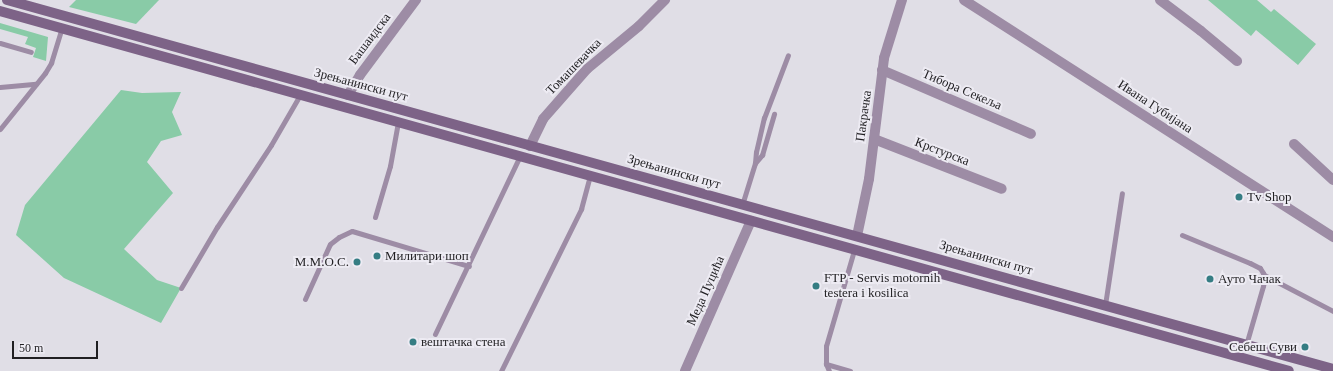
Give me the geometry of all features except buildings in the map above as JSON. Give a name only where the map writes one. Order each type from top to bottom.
[{"type":"main road","name":"Зрењанински пут","points":[[7,0],[1333,369]]},
{"type":"main road","name":"Зрењанински пут","points":[[0,11],[1289,371]]},
{"type":"street","name":"Башаидска","points":[[348,95],[360,75],[416,0]]},
{"type":"street","name":"Томашевачка","points":[[530,146],[543,120],[587,69],[639,26],[665,0]]},
{"type":"street","name":"Пакрачка","points":[[857,236],[866,195],[882,70],[890,34],[902,0]]},
{"type":"street","name":"Ивана Губијана","points":[[964,0],[1333,236]]},
{"type":"street","points":[[1160,0],[1237,61]]},
{"type":"street","name":"Тибора Секеља","points":[[882,70],[1031,134]]},
{"type":"street","name":"Крстурска","points":[[874,139],[1002,189]]},
{"type":"street","points":[[1294,144],[1333,180]]},
{"type":"street","name":"Меда Пуцића","points":[[685,371],[751,221]]},
{"type":"lane","points":[[0,129],[36,84],[51,62],[62,28]]},
{"type":"lane","points":[[0,43],[31,52]]},
{"type":"lane","points":[[756,163],[756,152],[764,118],[788,55]]},
{"type":"lane","points":[[0,87],[36,84]]},
{"type":"lane","points":[[180,288],[216,227],[271,145],[300,96]]},
{"type":"lane","points":[[742,205],[756,163],[762,155],[774,114]]},
{"type":"lane","points":[[375,217],[390,166],[398,121]]},
{"type":"lane","points":[[435,334],[469,266],[520,156]]},
{"type":"lane","points":[[501,371],[580,209],[590,176]]},
{"type":"lane","points":[[1104,305],[1122,193]]},
{"type":"lane","points":[[305,299],[330,244],[339,237],[352,231],[469,266]]},
{"type":"lane","points":[[1182,235],[1260,268],[1264,275],[1333,311]]},
{"type":"lane","points":[[829,371],[826,364],[826,346],[854,250]]},
{"type":"lane","points":[[1246,345],[1263,286],[1264,275]]},
{"type":"lane","points":[[826,364],[850,371]]},
{"type":"green space","points":[[76,0],[159,0],[136,24],[69,7]]},
{"type":"green space","points":[[1208,0],[1257,0],[1271,12],[1274,9],[1316,44],[1298,65],[1256,30],[1251,36]]},
{"type":"green space","points":[[0,23],[48,37],[46,61],[33,57],[36,48],[25,44],[28,37],[0,29]]},
{"type":"green space","points":[[121,90],[142,93],[181,92],[172,112],[182,135],[161,141],[147,162],[173,193],[124,249],[157,280],[181,288],[161,323],[64,278],[16,235],[25,205]]},
{"type":"place","name":"Tv Shop","points":[[1239,197]]},
{"type":"place","name":"Милитари шоп","points":[[377,256]]},
{"type":"place","name":"M.M.O.C.","points":[[357,262]]},
{"type":"place","name":"Ауто Чачак","points":[[1210,279]]},
{"type":"place","name":"FTP - Servis motornih testera i kosilica","points":[[816,286]]},
{"type":"place","name":"вештачка стена","points":[[413,342]]},
{"type":"place","name":"Себеш Суви","points":[[1305,347]]}]
